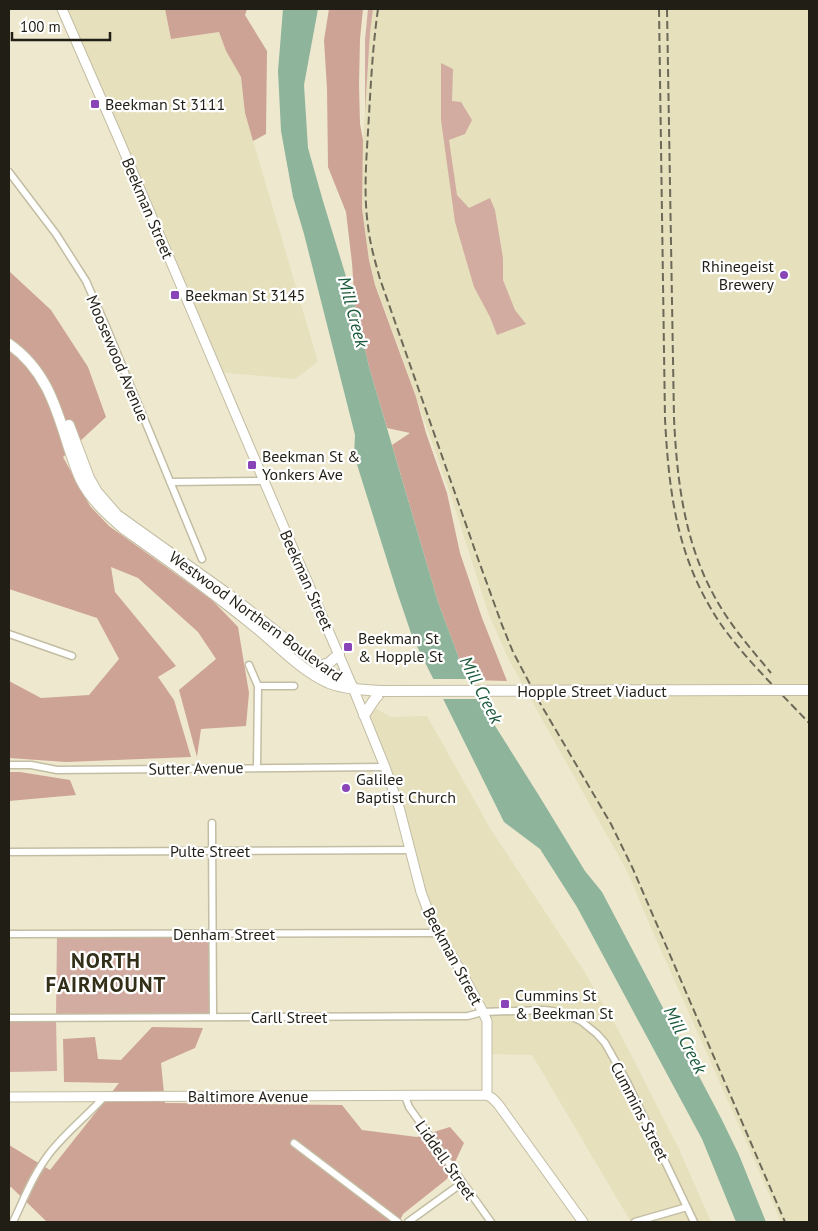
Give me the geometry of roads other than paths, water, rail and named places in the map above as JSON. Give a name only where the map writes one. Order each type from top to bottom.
[{"type":"main road","name":"Beekman Street","points":[[62,9],[118,135],[364,715],[399,807],[425,904],[433,924],[483,1012],[486,1021],[487,1096]]},
{"type":"main road","name":"Westwood Northern Boulevard","points":[[9,336],[31,354],[47,375],[61,403],[89,478],[97,492],[117,515],[245,607],[319,666],[336,675],[353,688]]},
{"type":"main road","name":"Westwood Northern Boulevard","points":[[9,344],[30,363],[48,390],[81,480],[97,505],[124,529],[218,596],[295,661],[328,682],[341,687],[353,688]]},
{"type":"main road","points":[[319,666],[329,663],[339,654]]},
{"type":"main road","name":"Hopple Street Viaduct","points":[[353,688],[378,692],[809,690]]},
{"type":"main road","points":[[364,715],[378,692]]},
{"type":"main road","points":[[487,1096],[498,1104],[583,1222]]},
{"type":"main road","name":"Baltimore Avenue","points":[[9,1097],[487,1096]]},
{"type":"street","name":"Moosewood Avenue","points":[[9,172],[56,234],[86,281],[202,559]]},
{"type":"street","points":[[170,482],[264,482]]},
{"type":"street","points":[[9,634],[72,656]]},
{"type":"street","points":[[248,665],[258,686],[257,768]]},
{"type":"street","points":[[258,686],[294,686]]},
{"type":"street","name":"Sutter Avenue","points":[[9,765],[31,764],[57,770],[385,767]]},
{"type":"street","points":[[212,823],[213,1017]]},
{"type":"street","name":"Pulte Street","points":[[9,852],[410,850]]},
{"type":"street","name":"Denham Street","points":[[9,934],[439,933]]},
{"type":"street","name":"Carll Street","points":[[9,1018],[468,1016],[483,1012],[544,1010],[567,1015]]},
{"type":"street","name":"Cummins Street","points":[[567,1015],[588,1026],[608,1048],[627,1082],[694,1222]]},
{"type":"street","points":[[13,1222],[31,1182],[49,1154],[105,1096]]},
{"type":"street","name":"Liddell Street","points":[[405,1096],[409,1107],[491,1222]]},
{"type":"street","points":[[294,1144],[398,1222]]},
{"type":"street","points":[[408,1222],[462,1183]]},
{"type":"street","points":[[636,1222],[688,1207]]},
{"type":"water","name":"Mill Creek","points":[[283,9],[318,9],[304,85],[308,148],[355,306],[369,367],[438,602],[460,661],[485,710],[585,871],[602,892],[721,1118],[739,1155],[766,1222],[736,1222],[702,1139],[577,907],[540,849],[504,822],[412,636],[354,455],[355,435],[293,197],[281,131],[278,71]]},
{"type":"railway","points":[[378,9],[371,75],[366,185],[369,233],[380,279],[477,556],[513,652],[540,703],[611,824],[633,869],[785,1222]]},
{"type":"railway","points":[[659,9],[665,419],[669,474],[678,525],[694,575],[705,599],[720,623],[751,662],[809,723]]},
{"type":"railway","points":[[667,9],[674,418],[681,491],[691,539],[698,562],[708,584],[731,624],[771,673]]},
{"type":"place","name":"Beekman St 3111","points":[[95,104]]},
{"type":"place","name":"Rhinegeist Brewery","points":[[784,275]]},
{"type":"place","name":"Beekman St 3145","points":[[175,295]]},
{"type":"place","name":"Beekman St & Yonkers Ave","points":[[252,465]]},
{"type":"place","name":"Beekman St & Hopple St","points":[[348,647]]},
{"type":"place","name":"Galilee Baptist Church","points":[[346,788]]},
{"type":"place","name":"Cummins St & Beekman St","points":[[505,1004]]},
{"type":"district","name":"NORTH FAIRMOUNT","points":[[106,973]]}]
